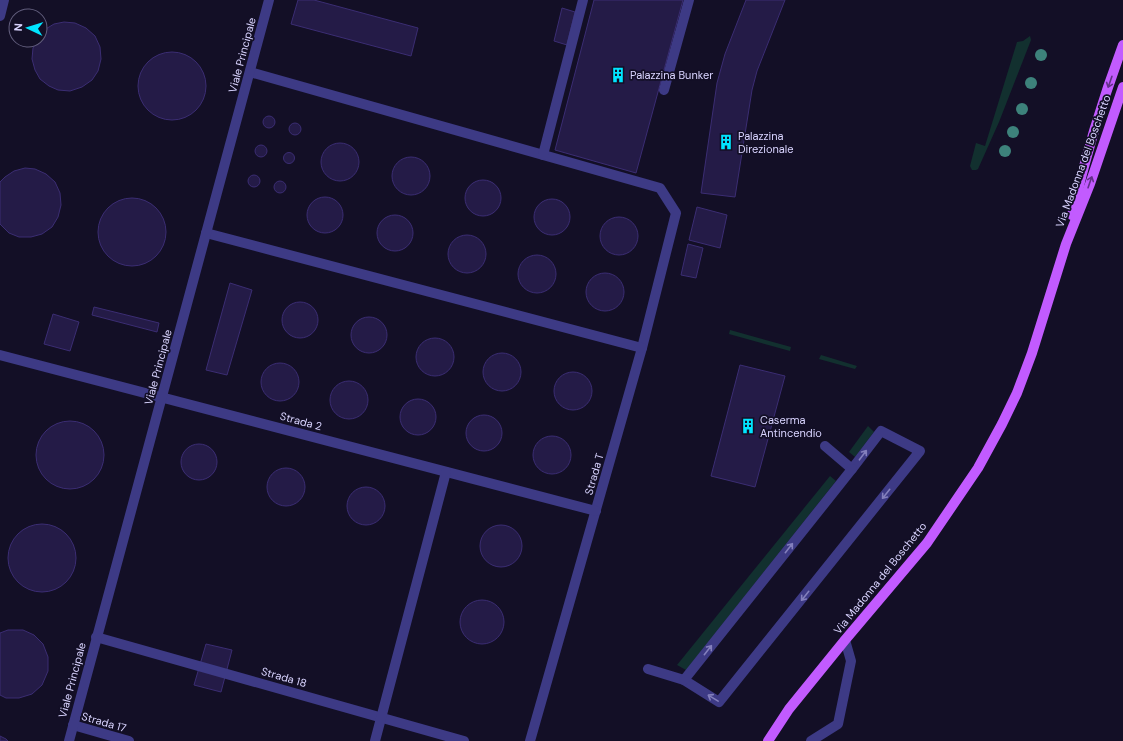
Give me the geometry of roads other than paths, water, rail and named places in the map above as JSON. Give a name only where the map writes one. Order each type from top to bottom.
[{"type":"main road","name":"Via Madonna del Boschetto","points":[[1066,244],[1080,180],[1096,123],[1123,45]]},
{"type":"main road","name":"Via Madonna del Boschetto","points":[[768,741],[789,708],[927,543],[978,468],[1002,424],[1032,353],[1066,244],[1090,184],[1123,87]]},
{"type":"lane","points":[[0,16],[4,0]]},
{"type":"lane","name":"Viale Principale","points":[[69,741],[269,0]]},
{"type":"lane","points":[[250,72],[543,155],[583,0]]},
{"type":"lane","points":[[664,90],[689,0]]},
{"type":"lane","name":"Strada T","points":[[530,741],[642,348],[676,213],[660,188],[543,155]]},
{"type":"lane","points":[[206,233],[642,348]]},
{"type":"lane","name":"Strada 2","points":[[0,355],[596,511]]},
{"type":"lane","points":[[648,669],[684,680],[719,702],[920,451],[881,431],[684,680]]},
{"type":"lane","points":[[825,446],[852,469]]},
{"type":"lane","points":[[375,741],[446,472]]},
{"type":"lane","name":"Strada 18","points":[[96,637],[464,741]]},
{"type":"lane","points":[[811,741],[838,724],[851,661],[845,640]]},
{"type":"lane","name":"Strada 17","points":[[73,725],[130,741]]},
{"type":"place","name":"Palazzina Bunker","points":[[618,75]]},
{"type":"place","name":"Palazzina Direzionale","points":[[726,142]]},
{"type":"place","name":"Caserma Antincendio","points":[[748,426]]}]
